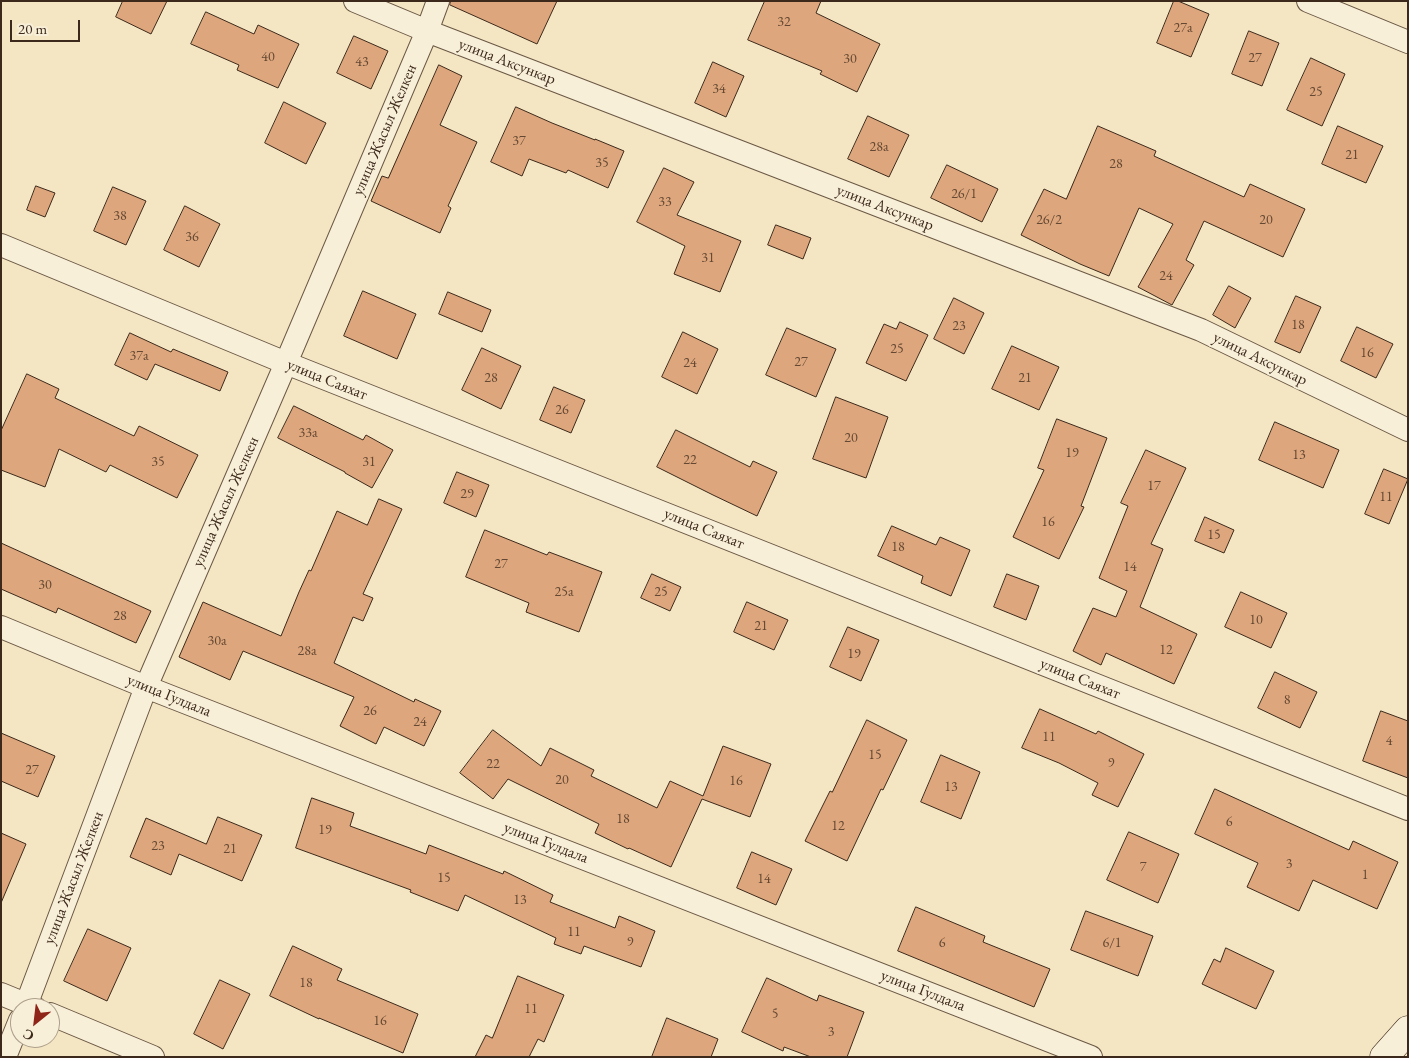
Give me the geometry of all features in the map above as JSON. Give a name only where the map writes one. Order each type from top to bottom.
[{"type":"main road","points":[[1384,1057],[1408,1030]]},
{"type":"street","name":"улица Аксункар","points":[[355,1],[426,31],[1201,330],[1408,430]]},
{"type":"street","name":"улица Жасыл Желкен","points":[[30,998],[146,687],[286,364],[438,1]]},
{"type":"street","points":[[1308,1],[1408,42]]},
{"type":"street","name":"улица Саяхат","points":[[1,245],[286,364],[1408,809]]},
{"type":"street","name":"улица Гулдала","points":[[1,628],[146,687],[1091,1057]]},
{"type":"street","points":[[60,1018],[153,1057]]},
{"type":"building","points":[[123,1],[167,1],[151,34],[116,17]]},
{"type":"building","points":[[451,1],[557,1],[537,44],[450,5]]},
{"type":"building","points":[[765,1],[821,1],[816,13],[880,44],[857,92],[820,74],[822,71],[748,40]]},
{"type":"building","points":[[1174,1],[1209,14],[1191,57],[1157,43]]},
{"type":"building","points":[[206,12],[254,34],[258,25],[299,44],[278,88],[237,70],[239,65],[191,44]]},
{"type":"building","points":[[1249,31],[1279,43],[1262,86],[1232,74]]},
{"type":"building","points":[[354,36],[388,51],[371,89],[337,73]]},
{"type":"building","points":[[1311,58],[1345,74],[1322,126],[1287,110]]},
{"type":"building","points":[[713,62],[744,76],[726,117],[695,103]]},
{"type":"building","points":[[439,65],[462,76],[440,125],[477,142],[448,206],[451,208],[440,233],[371,201],[382,176],[388,178]]},
{"type":"building","points":[[284,102],[326,123],[306,164],[265,143]]},
{"type":"building","points":[[516,107],[624,151],[608,188],[568,170],[566,173],[529,159],[522,176],[491,162]]},
{"type":"building","points":[[868,116],[909,135],[889,177],[848,159]]},
{"type":"building","points":[[1098,126],[1156,151],[1154,156],[1244,197],[1250,184],[1305,209],[1283,257],[1204,221],[1186,260],[1194,265],[1172,305],[1138,287],[1173,224],[1139,208],[1109,276],[1021,235],[1044,189],[1066,199]]},
{"type":"building","points":[[1338,126],[1383,146],[1366,183],[1322,164]]},
{"type":"building","points":[[947,165],[998,189],[982,222],[931,198]]},
{"type":"building","points":[[664,168],[694,182],[677,215],[741,241],[720,292],[674,274],[685,246],[637,222]]},
{"type":"building","points":[[36,186],[55,193],[45,217],[27,210]]},
{"type":"building","points":[[113,187],[146,201],[126,245],[94,231]]},
{"type":"building","points":[[185,206],[220,224],[199,267],[164,250]]},
{"type":"building","points":[[776,225],[811,238],[803,259],[768,245]]},
{"type":"building","points":[[1229,286],[1251,298],[1235,328],[1213,315]]},
{"type":"building","points":[[363,291],[416,314],[397,359],[344,336]]},
{"type":"building","points":[[448,292],[491,310],[482,332],[439,314]]},
{"type":"building","points":[[1296,296],[1321,307],[1300,353],[1275,342]]},
{"type":"building","points":[[954,298],[984,313],[964,354],[934,339]]},
{"type":"building","points":[[900,322],[928,335],[906,381],[866,363],[884,324],[896,329]]},
{"type":"building","points":[[1357,327],[1393,344],[1376,378],[1341,361]]},
{"type":"building","points":[[787,328],[836,349],[816,397],[766,375]]},
{"type":"building","points":[[683,332],[718,349],[697,394],[662,377]]},
{"type":"building","points":[[130,333],[171,352],[173,349],[228,372],[220,391],[155,364],[147,380],[115,365]]},
{"type":"building","points":[[1012,346],[1059,367],[1039,410],[992,389]]},
{"type":"building","points":[[482,348],[521,366],[501,409],[462,390]]},
{"type":"building","points":[[27,374],[59,389],[55,398],[134,436],[139,426],[198,455],[177,498],[110,465],[106,472],[59,449],[45,487],[1,470],[1,431]]},
{"type":"building","points":[[554,387],[585,400],[571,433],[540,420]]},
{"type":"building","points":[[836,397],[888,417],[866,478],[813,459]]},
{"type":"building","points":[[294,406],[363,440],[366,435],[393,450],[372,488],[278,438]]},
{"type":"building","points":[[1057,419],[1107,438],[1081,506],[1084,507],[1059,559],[1013,537],[1044,470],[1038,468]]},
{"type":"building","points":[[1275,422],[1339,450],[1323,488],[1259,460]]},
{"type":"building","points":[[676,430],[750,467],[753,461],[777,472],[757,516],[657,467]]},
{"type":"building","points":[[1146,450],[1186,468],[1151,544],[1163,549],[1140,607],[1197,634],[1174,684],[1106,653],[1101,665],[1073,651],[1093,608],[1116,617],[1127,591],[1099,578],[1128,506],[1121,503]]},
{"type":"building","points":[[1384,469],[1408,479],[1389,524],[1365,514]]},
{"type":"building","points":[[457,472],[489,485],[476,517],[444,503]]},
{"type":"building","points":[[379,499],[402,509],[363,594],[373,598],[363,621],[353,617],[334,663],[414,702],[415,699],[441,711],[424,746],[384,727],[376,744],[340,726],[354,697],[243,651],[230,680],[179,657],[203,602],[281,636],[299,592],[309,570],[311,571],[337,511],[367,525]]},
{"type":"building","points":[[1205,517],[1234,530],[1224,553],[1195,541]]},
{"type":"building","points":[[892,526],[936,545],[940,537],[970,550],[951,596],[921,583],[923,576],[878,556]]},
{"type":"building","points":[[485,530],[547,555],[549,552],[602,572],[579,632],[526,612],[529,603],[466,577]]},
{"type":"building","points":[[1,543],[151,611],[136,643],[58,608],[56,613],[1,589]]},
{"type":"building","points":[[652,574],[681,587],[670,611],[641,598]]},
{"type":"building","points":[[1007,574],[1039,586],[1026,620],[994,607]]},
{"type":"building","points":[[1241,592],[1287,613],[1271,648],[1225,627]]},
{"type":"building","points":[[747,602],[788,620],[774,650],[734,632]]},
{"type":"building","points":[[848,627],[879,640],[861,681],[830,667]]},
{"type":"building","points":[[1275,672],[1317,692],[1300,728],[1258,708]]},
{"type":"building","points":[[1040,709],[1096,734],[1098,731],[1144,754],[1118,807],[1092,795],[1098,783],[1059,763],[1022,748]]},
{"type":"building","points":[[1381,711],[1408,721],[1408,778],[1363,761]]},
{"type":"building","points":[[867,720],[907,740],[883,790],[881,789],[847,861],[805,841],[830,791],[832,792]]},
{"type":"building","points":[[493,730],[541,766],[550,748],[594,770],[591,776],[657,808],[670,781],[703,796],[723,746],[771,764],[750,817],[702,799],[671,867],[595,833],[599,824],[508,779],[493,799],[460,773]]},
{"type":"building","points":[[1,733],[55,756],[38,797],[1,781]]},
{"type":"building","points":[[941,755],[980,772],[961,819],[921,802]]},
{"type":"building","points":[[1215,789],[1349,850],[1353,841],[1398,862],[1377,909],[1313,880],[1299,911],[1247,887],[1258,863],[1195,834]]},
{"type":"building","points":[[312,798],[354,813],[350,826],[426,854],[429,845],[503,874],[504,871],[553,895],[550,902],[615,928],[619,916],[655,931],[641,967],[584,946],[581,954],[554,944],[556,938],[465,895],[458,911],[410,892],[411,890],[296,848]]},
{"type":"building","points":[[218,817],[262,835],[242,881],[179,854],[171,875],[130,857],[146,818],[206,844]]},
{"type":"building","points":[[1129,832],[1179,854],[1158,903],[1107,880]]},
{"type":"building","points":[[1,833],[26,844],[1,903]]},
{"type":"building","points":[[752,852],[792,869],[776,905],[737,888]]},
{"type":"building","points":[[916,907],[985,936],[983,942],[1050,969],[1034,1007],[898,951]]},
{"type":"building","points":[[1086,911],[1153,936],[1138,976],[1071,950]]},
{"type":"building","points":[[88,929],[131,948],[107,1001],[64,981]]},
{"type":"building","points":[[293,946],[342,969],[337,980],[418,1014],[403,1053],[319,1019],[270,996]]},
{"type":"building","points":[[1226,948],[1274,971],[1256,1009],[1202,984],[1214,959],[1220,962]]},
{"type":"building","points":[[518,976],[564,995],[544,1042],[538,1039],[529,1057],[475,1057],[486,1035],[492,1038]]},
{"type":"building","points":[[767,978],[817,1001],[819,995],[864,1012],[847,1057],[811,1057],[784,1047],[783,1051],[742,1032]]},
{"type":"building","points":[[220,980],[250,994],[223,1049],[194,1034]]},
{"type":"building","points":[[667,1018],[718,1039],[711,1057],[652,1057]]}]
